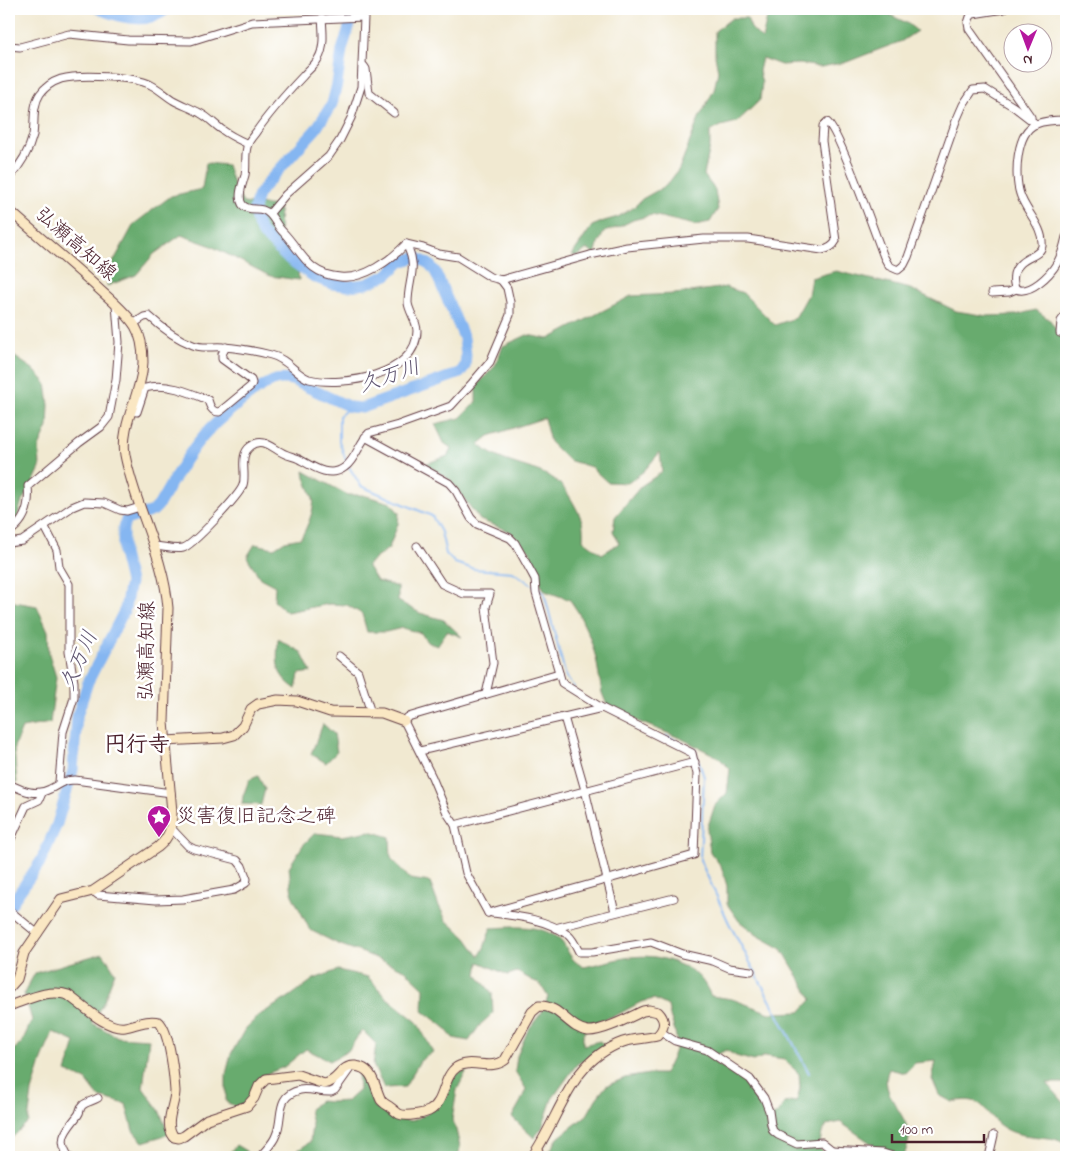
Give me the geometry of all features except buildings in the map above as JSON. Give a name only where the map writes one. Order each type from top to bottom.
[{"type":"main road","name":"弘瀬高知線","points":[[9,210],[116,305],[134,324],[140,338],[143,364],[126,428],[125,451],[127,464],[165,584],[168,608],[164,687],[165,742],[172,812],[171,828]]},
{"type":"main road","points":[[165,742],[223,738],[234,735],[243,726],[251,710],[258,704],[278,700],[296,701],[330,712],[382,713],[404,721]]},
{"type":"main road","points":[[9,988],[17,979],[24,953],[61,899],[93,891],[158,847],[165,841],[171,828]]},
{"type":"main road","points":[[9,1006],[45,994],[61,992],[68,994],[113,1027],[126,1027],[154,1021],[159,1022],[165,1031],[168,1044],[175,1092],[169,1128],[174,1137],[179,1138],[207,1119],[247,1106],[254,1098],[259,1086],[266,1079],[298,1075],[324,1084],[334,1080],[341,1070],[352,1066],[364,1068],[368,1071],[376,1084],[383,1103],[398,1114],[423,1113],[433,1108],[439,1100],[449,1076],[456,1068],[468,1063],[497,1065],[505,1060],[532,1012],[539,1006],[551,1008],[579,1028],[588,1031],[608,1026],[643,1011],[654,1010],[662,1015],[664,1021],[661,1032],[657,1036],[622,1042],[587,1064],[574,1081],[532,1157]]},
{"type":"street","points":[[267,212],[329,156],[340,140],[351,118],[361,87],[364,17],[360,9]]},
{"type":"street","points":[[1004,9],[973,14],[968,19],[970,29],[1036,124]]},
{"type":"street","points":[[9,46],[20,46],[69,34],[128,40],[191,41],[252,22],[364,17]]},
{"type":"street","points":[[322,18],[323,39],[318,59],[263,122],[248,144],[245,174],[241,190],[242,204],[246,208],[267,212],[306,262],[328,276],[348,278],[365,274],[407,247],[423,248],[438,254],[458,257],[490,277],[501,280],[590,254],[704,238],[748,239],[822,250],[831,247],[836,241],[822,141],[823,126],[827,122],[830,124],[842,147],[884,257],[889,266],[898,270],[904,265],[908,257],[956,121],[963,105],[973,90],[985,89],[1014,107],[1036,124]]},
{"type":"street","points":[[362,64],[366,69],[369,93],[394,113]]},
{"type":"street","points":[[9,178],[19,166],[29,147],[33,134],[34,109],[38,97],[44,88],[52,83],[61,79],[75,77],[108,77],[150,84],[184,107],[201,113],[223,131],[248,144]]},
{"type":"street","points":[[1016,289],[1013,284],[1013,277],[1018,266],[1022,260],[1038,253],[1042,247],[1041,235],[1023,204],[1016,180],[1018,157],[1022,142],[1026,132],[1036,124],[1050,120],[1066,120]]},
{"type":"street","points":[[992,293],[1009,292],[1016,289],[1019,291],[1035,285],[1055,266],[1060,258],[1066,237]]},
{"type":"street","points":[[134,324],[149,316],[163,328],[194,346],[244,349],[281,358],[307,378],[334,383],[363,378],[396,367],[406,359],[412,350],[417,332],[415,319],[408,304],[413,265],[407,247]]},
{"type":"street","points":[[153,546],[182,548],[189,546],[205,530],[242,488],[245,478],[243,458],[251,446],[258,443],[272,445],[285,454],[297,458],[314,468],[330,472],[343,468],[350,462],[369,433],[451,406],[490,362],[510,315],[507,288],[501,280]]},
{"type":"street","points":[[9,532],[18,526],[25,515],[28,486],[101,427],[109,417],[116,380],[119,342],[116,305]]},
{"type":"street","points":[[1060,333],[1061,321],[1066,314]]},
{"type":"street","points":[[131,411],[137,412],[145,388],[151,386],[178,389],[208,400],[210,407],[214,411],[219,412],[222,410],[251,386],[252,383],[251,380],[222,359],[222,354],[226,347]]},
{"type":"street","points":[[365,437],[449,483],[471,518],[477,524],[510,538],[515,544],[527,562],[535,582],[536,593],[562,683],[602,708],[692,753],[695,762],[697,782],[694,855],[488,913]]},
{"type":"street","points":[[9,543],[22,541],[72,507],[84,502],[104,503],[120,510],[128,511],[141,508]]},
{"type":"street","points":[[45,527],[57,550],[59,567],[68,584],[69,652],[74,682],[74,698],[63,732],[67,781]]},
{"type":"street","points":[[418,546],[442,584],[464,594],[490,594],[486,607],[493,663],[486,694]]},
{"type":"street","points":[[338,656],[358,672],[371,713]]},
{"type":"street","points":[[488,913],[466,873],[455,825],[447,813],[420,751],[404,721],[408,716],[559,673]]},
{"type":"street","points":[[420,751],[602,708]]},
{"type":"street","points":[[564,717],[585,790],[615,912]]},
{"type":"street","points":[[455,825],[695,762]]},
{"type":"street","points":[[9,784],[28,793],[42,793],[67,781],[171,792]]},
{"type":"street","points":[[9,843],[26,806],[38,800],[42,793]]},
{"type":"street","points":[[93,891],[98,895],[175,900],[222,892],[240,887],[246,883],[247,879],[242,866],[237,860],[194,849],[188,846],[171,828]]},
{"type":"street","points":[[555,928],[674,898]]},
{"type":"street","points":[[10,911],[38,934]]},
{"type":"street","points":[[488,913],[536,920],[555,928],[568,935],[579,952],[592,952],[651,942],[682,954],[713,961],[729,968],[750,971]]},
{"type":"street","points":[[661,1032],[675,1041],[707,1050],[750,1079],[764,1098],[773,1131],[778,1135],[797,1144],[822,1142],[838,1157]]},
{"type":"street","points":[[260,1157],[276,1136],[280,1109],[290,1094],[299,1090],[331,1092],[335,1090],[352,1066]]},
{"type":"street","points":[[70,1157],[64,1150],[63,1145],[66,1130],[79,1114],[84,1104],[98,1098]]},
{"type":"street","points":[[989,1157],[994,1135]]},
{"type":"street","points":[[832,1150],[883,1153],[896,1157]]},
{"type":"green space","points":[[769,9],[888,9],[890,15],[907,23],[917,31],[902,41],[847,62],[821,67],[800,64],[781,65],[762,58],[759,71],[762,83],[760,100],[737,122],[721,126],[710,132],[710,146],[704,175],[715,190],[718,209],[710,222],[695,225],[652,215],[633,220],[604,232],[595,255],[587,249],[578,256],[572,255],[592,226],[618,217],[634,207],[642,199],[667,185],[679,169],[699,118],[714,90],[718,71],[715,55],[715,31],[732,18],[747,18],[751,28],[762,39]]},
{"type":"green space","points":[[206,163],[227,165],[234,186],[243,203],[279,206],[280,237],[297,263],[299,280],[270,276],[209,245],[181,235],[154,254],[136,275],[107,286],[110,268],[134,224],[171,196],[202,189]]},
{"type":"green space","points":[[836,271],[911,289],[956,311],[987,316],[1016,315],[1036,310],[1050,320],[1063,340],[1066,339],[1066,1083],[1047,1083],[1066,1105],[1066,1144],[1052,1139],[1016,1133],[998,1124],[984,1108],[973,1101],[952,1102],[939,1095],[932,1079],[936,1061],[915,1063],[906,1073],[889,1069],[886,1078],[890,1095],[908,1129],[909,1140],[904,1157],[876,1157],[872,1144],[840,1122],[827,1125],[822,1133],[819,1147],[829,1157],[546,1157],[558,1138],[587,1115],[606,1086],[625,1078],[649,1074],[664,1074],[676,1046],[675,1033],[668,1006],[654,999],[641,1002],[617,1015],[589,1024],[583,1035],[583,1045],[600,1041],[607,1048],[577,1064],[552,1099],[542,1128],[534,1138],[512,1117],[526,1089],[515,1071],[517,1056],[528,1030],[542,1012],[548,997],[541,985],[517,972],[508,975],[479,962],[477,975],[492,993],[493,1013],[480,1025],[469,1041],[453,1038],[443,1026],[423,1011],[424,988],[405,970],[338,944],[310,930],[292,895],[289,867],[303,845],[315,833],[342,836],[370,831],[390,837],[391,858],[410,879],[430,882],[446,920],[466,938],[479,956],[491,928],[538,929],[555,936],[562,942],[573,959],[584,967],[630,957],[642,956],[664,959],[693,972],[705,984],[711,996],[732,999],[770,1013],[800,1012],[812,999],[782,949],[757,935],[739,921],[727,904],[727,886],[721,866],[710,852],[707,829],[715,805],[727,793],[730,769],[718,757],[680,738],[609,710],[602,693],[596,658],[590,638],[570,600],[545,591],[535,574],[530,551],[509,531],[480,520],[450,480],[425,464],[448,456],[451,448],[444,443],[435,424],[460,418],[476,402],[476,386],[495,366],[503,346],[527,335],[549,339],[631,296],[675,294],[726,287],[743,293],[775,325],[795,318],[808,295],[811,278]],"holes":[[[544,418],[550,442],[568,460],[591,467],[607,482],[628,483],[644,471],[660,452],[662,472],[641,486],[615,517],[613,531],[619,543],[602,554],[583,540],[583,525],[579,514],[572,500],[557,481],[540,472],[494,455],[479,444],[489,436]],[[726,1050],[736,1056],[754,1061],[765,1056],[784,1059],[799,1074],[800,1088],[797,1101],[784,1103],[778,1114],[767,1118],[759,1098],[747,1079],[713,1062],[718,1054]]]},
{"type":"green space","points":[[9,353],[33,369],[46,383],[49,405],[48,427],[39,447],[40,468],[22,501],[15,524],[9,528]]},
{"type":"green space","points":[[304,471],[348,495],[363,495],[391,503],[399,513],[398,524],[389,548],[367,565],[377,581],[398,587],[398,601],[420,613],[444,620],[462,637],[447,631],[437,646],[427,642],[421,633],[402,628],[386,632],[367,632],[362,614],[347,605],[329,604],[287,612],[274,601],[275,586],[260,578],[247,557],[255,544],[274,548],[285,541],[301,538],[310,518],[314,502]]},
{"type":"green space","points":[[9,601],[37,606],[48,631],[49,654],[56,677],[50,723],[22,728],[14,747],[17,783],[9,782]]},
{"type":"green space","points":[[278,639],[301,652],[311,672],[299,674],[296,689],[280,673],[277,661]]},
{"type":"green space","points":[[323,724],[334,734],[337,752],[326,763],[311,754]]},
{"type":"green space","points":[[258,776],[265,789],[261,805],[242,804],[249,780]]},
{"type":"green space","points":[[103,953],[115,972],[104,1001],[92,1023],[118,1037],[149,1039],[143,1088],[159,1110],[169,1134],[143,1142],[133,1131],[126,1104],[99,1097],[86,1080],[66,1072],[75,1042],[53,1032],[32,1092],[28,1122],[9,1141],[9,1053],[21,1044],[32,1020],[24,993],[35,973]]},
{"type":"green space","points":[[338,970],[368,977],[386,997],[417,1022],[433,1052],[420,1061],[405,1087],[384,1088],[373,1065],[376,1044],[362,1030],[348,1051],[330,1061],[306,1049],[284,1067],[261,1076],[252,1097],[239,1108],[226,1102],[226,1074],[231,1054],[245,1029],[261,1014],[314,979]]},
{"type":"green space","points":[[467,1070],[457,1090],[452,1120],[460,1147],[458,1157],[288,1157],[310,1142],[312,1125],[309,1109],[320,1101],[347,1101],[359,1090],[358,1073],[369,1083],[372,1091],[373,1105],[388,1116],[411,1121],[427,1114],[455,1075]]},
{"type":"green space","points":[[236,1145],[246,1151],[247,1157],[226,1157]]},
{"type":"waterway","name":"久万川","points":[[99,9],[116,15],[134,18],[151,17],[167,9]]},
{"type":"waterway","name":"久万川","points":[[9,907],[41,861],[57,824],[73,770],[77,716],[88,682],[125,609],[130,582],[123,554],[123,528],[126,520],[153,511],[205,434],[244,399],[273,381],[280,379],[292,380],[350,407],[362,408],[460,373],[465,366],[464,338],[435,271],[429,264],[416,257],[401,262],[387,275],[366,284],[349,286],[332,284],[314,277],[286,257],[261,232],[256,220],[254,209],[258,195],[316,129],[332,104],[342,50],[350,24],[348,9]]},
{"type":"waterway","points":[[347,463],[339,441],[339,416],[350,407]]},
{"type":"waterway","points":[[349,467],[361,486],[432,516],[441,532],[446,554],[455,563],[474,569],[513,572],[534,586]]},
{"type":"waterway","points":[[538,588],[544,593],[566,677],[574,687]]},
{"type":"waterway","points":[[666,736],[695,750],[704,777],[700,860],[729,923],[809,1073]]},
{"type":"place","name":"災害復旧記念之碑","points":[[159,838]]},
{"type":"district","name":"円行寺","points":[[137,746]]}]
